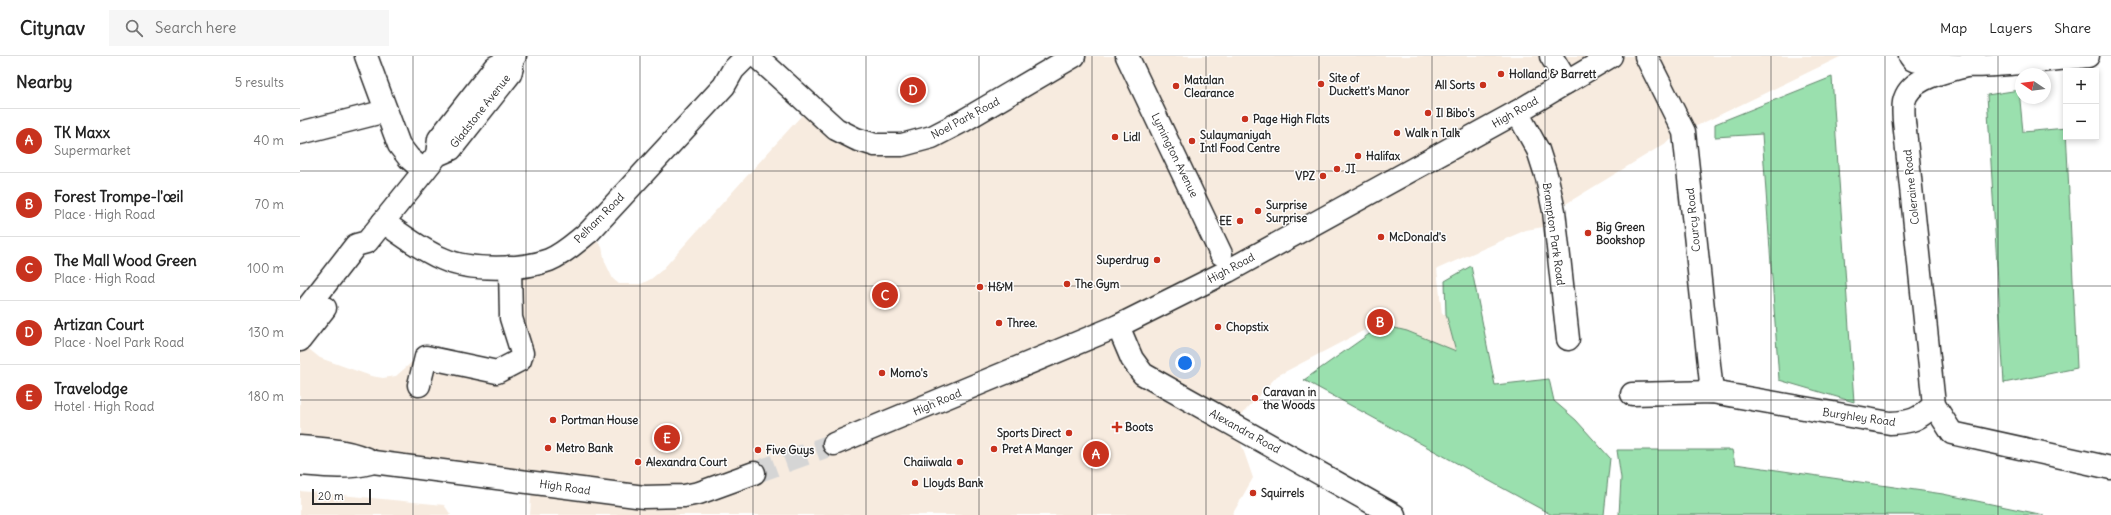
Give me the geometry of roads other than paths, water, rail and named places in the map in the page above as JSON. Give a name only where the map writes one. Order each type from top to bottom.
[{"type":"street","points":[[366,56],[399,145],[409,158],[431,163]]},
{"type":"street","name":"Pelham Road","points":[[383,222],[424,250],[444,260],[462,265],[510,267],[528,266],[548,260],[565,252],[589,232],[724,86],[733,70],[747,56]]},
{"type":"street","name":"Noel Park Road","points":[[756,56],[836,129],[856,139],[875,145],[902,145],[932,136],[963,121],[1074,56]]},
{"type":"street","name":"Lymington Avenue","points":[[1127,56],[1221,254]]},
{"type":"street","points":[[1551,56],[1567,82]]},
{"type":"street","name":"High Road","points":[[834,444],[1118,326],[1228,271],[1517,112],[1611,56]]},
{"type":"street","name":"Courcy Road","points":[[1646,56],[1684,132],[1712,392]]},
{"type":"street","points":[[1910,56],[1913,60],[1930,64],[1966,66],[2088,56]]},
{"type":"street","name":"Gladstone Avenue","points":[[300,317],[356,245],[367,242],[431,163],[451,150],[510,74],[513,58]]},
{"type":"street","name":"Coleraine Road","points":[[1934,405],[1906,140],[1904,101],[1914,86],[1927,77],[1966,66]]},
{"type":"street","points":[[300,133],[386,111]]},
{"type":"street","name":"Brampton Park Road","points":[[1517,112],[1538,150],[1547,178],[1554,211],[1568,339]]},
{"type":"street","name":"Gladstone Avenue","points":[[300,340],[368,253],[367,242]]},
{"type":"street","points":[[419,386],[426,357],[497,372],[520,360],[522,353],[511,318],[510,267]]},
{"type":"street","name":"Alexandra Road","points":[[1118,326],[1132,359],[1143,374],[1394,515]]},
{"type":"street","name":"Burghley Road","points":[[1632,394],[1712,392],[1890,423],[1905,423],[1918,419],[1934,405]]},
{"type":"street","points":[[1934,405],[1952,433],[2111,468]]},
{"type":"street","name":"High Road","points":[[300,447],[336,450],[361,456],[373,462],[644,497],[684,496],[699,493],[754,473]]},
{"type":"street","name":"High Road","points":[[300,464],[334,467],[360,465],[373,462]]},
{"type":"tunnel","points":[[754,473],[834,444]]},
{"type":"place","name":"Holland & Barrett","points":[[1501,74]]},
{"type":"place","name":"Site of Duckett's Manor","points":[[1321,84]]},
{"type":"place","name":"All Sorts","points":[[1483,85]]},
{"type":"place","name":"Matalan Clearance","points":[[1176,86]]},
{"type":"place","name":"Artizan Court","points":[[913,90]]},
{"type":"place","name":"Il Bibo's","points":[[1428,113]]},
{"type":"place","name":"Page High Flats","points":[[1245,119]]},
{"type":"place","name":"Walk n Talk","points":[[1397,133]]},
{"type":"place","name":"Lidl","points":[[1115,137]]},
{"type":"place","name":"Sulaymaniyah Intl Food Centre","points":[[1192,141]]},
{"type":"place","name":"Halifax","points":[[1358,156]]},
{"type":"place","name":"JI","points":[[1337,169]]},
{"type":"place","name":"VPZ","points":[[1323,176]]},
{"type":"place","name":"Surprise Surprise","points":[[1258,211]]},
{"type":"place","name":"EE","points":[[1240,221]]},
{"type":"place","name":"Big Green Bookshop","points":[[1588,233]]},
{"type":"place","name":"McDonald's","points":[[1381,237]]},
{"type":"place","name":"Superdrug","points":[[1157,260]]},
{"type":"place","name":"The Gym","points":[[1067,284]]},
{"type":"place","name":"H&M","points":[[980,287]]},
{"type":"place","name":"The Mall Wood Green","points":[[885,295]]},
{"type":"place","name":"Forest Trompe-l'œil","points":[[1380,322]]},
{"type":"place","name":"Three.","points":[[999,323]]},
{"type":"place","name":"Chopstix","points":[[1218,327]]},
{"type":"place","name":"Momo's","points":[[882,373]]},
{"type":"place","name":"Caravan in the Woods","points":[[1255,398]]},
{"type":"place","name":"Portman House","points":[[553,420]]},
{"type":"place","name":"Boots","points":[[1117,427]]},
{"type":"place","name":"Sports Direct","points":[[1069,433]]},
{"type":"place","name":"Travelodge","points":[[667,438]]},
{"type":"place","name":"Metro Bank","points":[[548,448]]},
{"type":"place","name":"Pret A Manger","points":[[994,449]]},
{"type":"place","name":"Five Guys","points":[[758,450]]},
{"type":"place","name":"TK Maxx","points":[[1096,454]]},
{"type":"place","name":"Alexandra Court","points":[[638,462]]},
{"type":"place","name":"Chaiiwala","points":[[960,462]]},
{"type":"place","name":"Lloyds Bank","points":[[915,483]]},
{"type":"place","name":"Squirrels","points":[[1253,493]]}]
